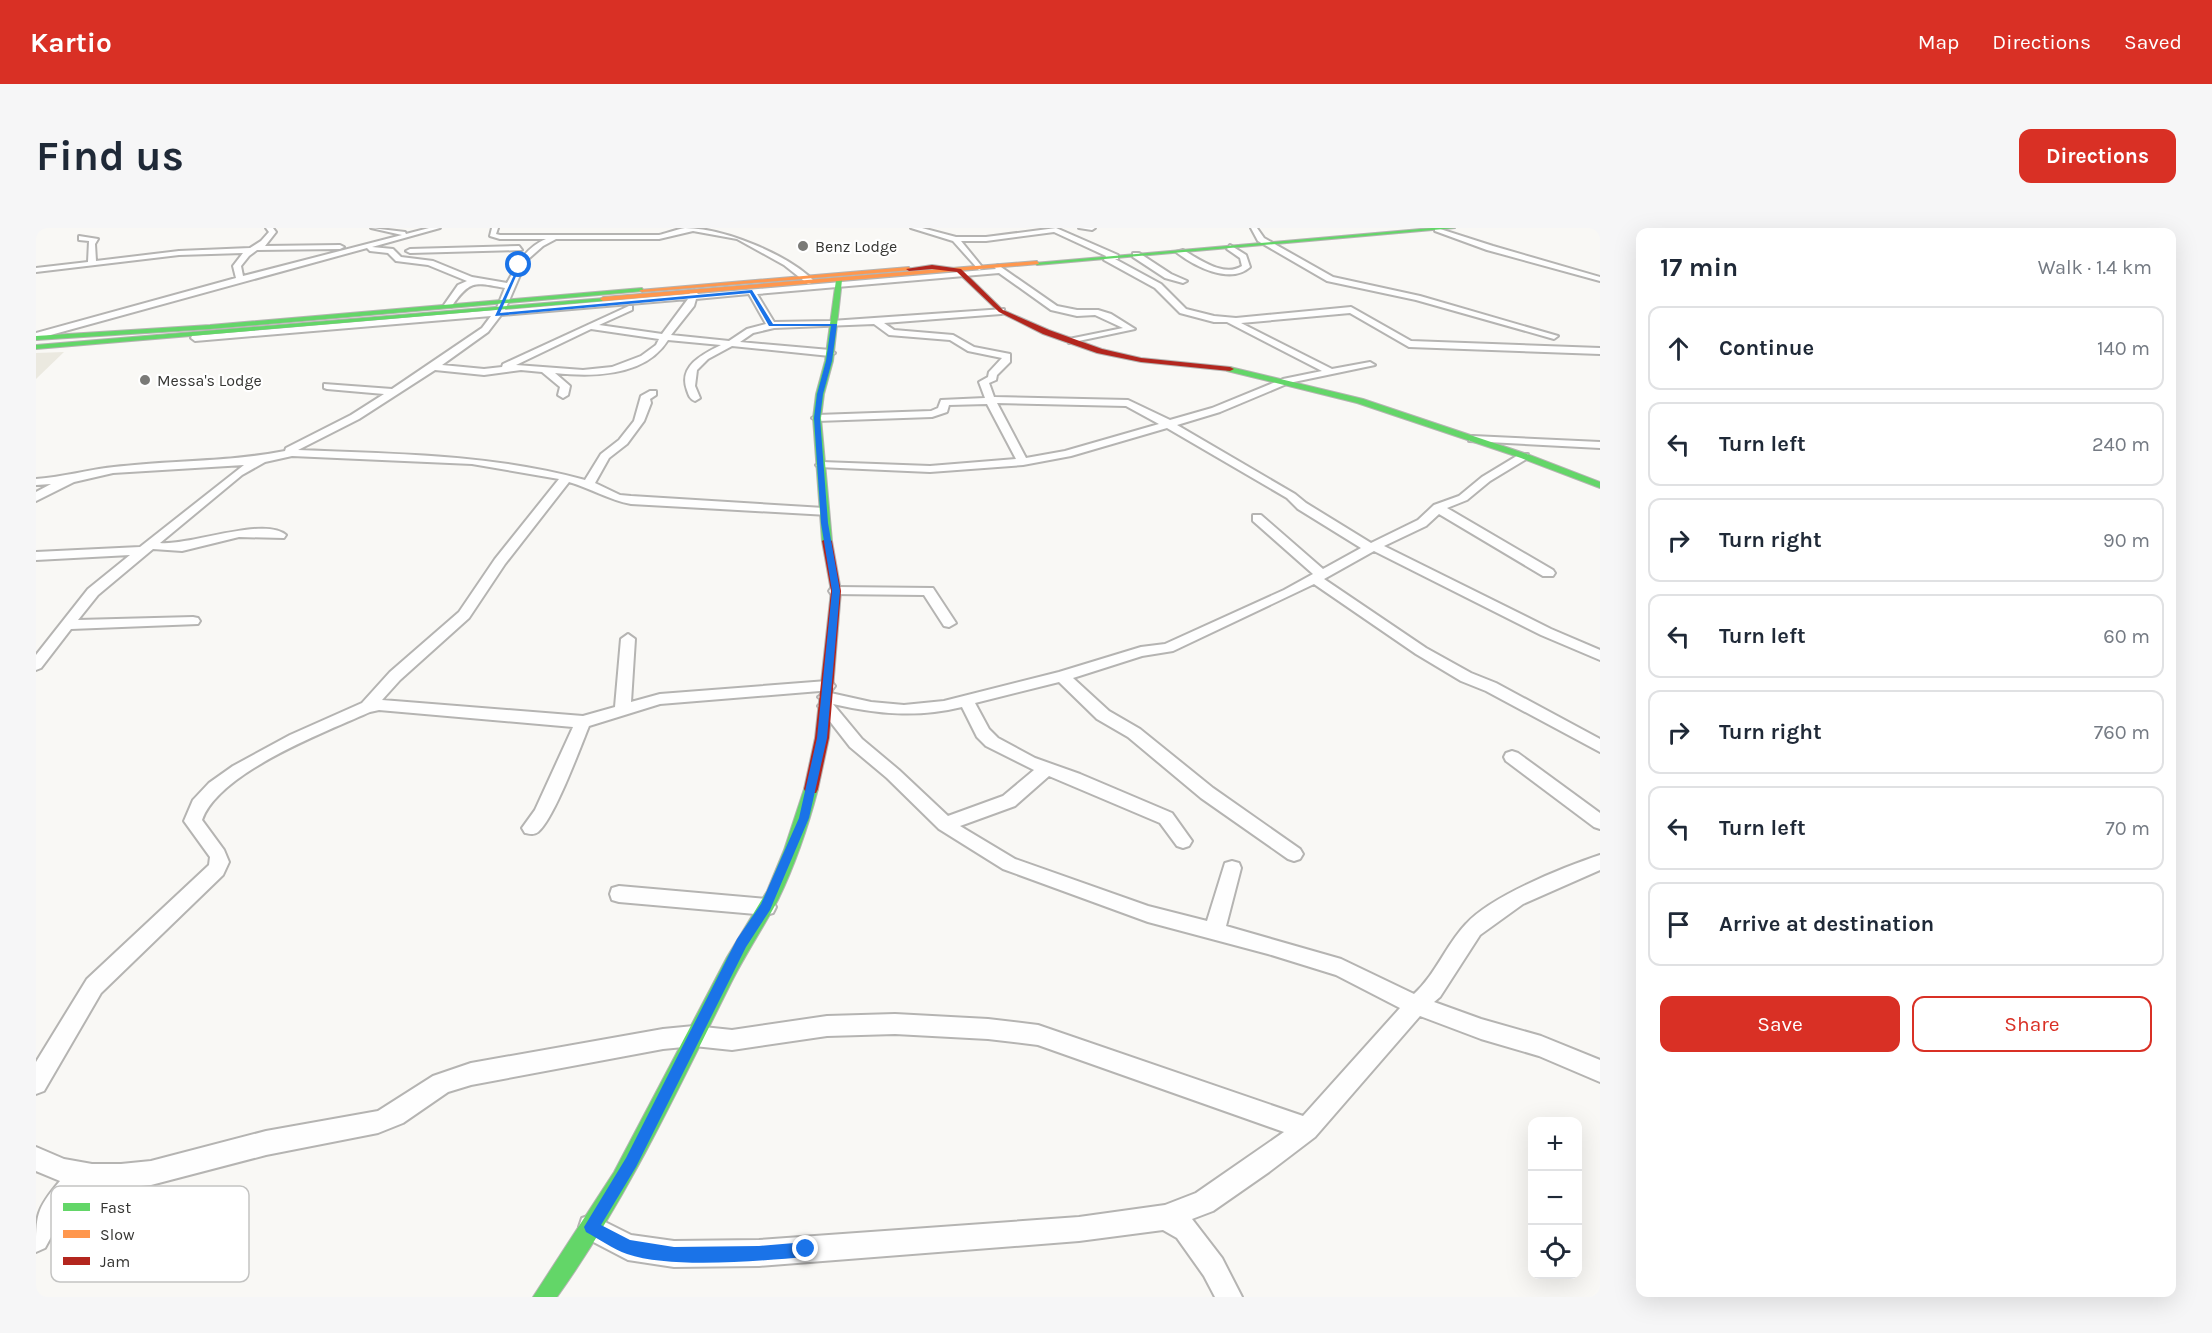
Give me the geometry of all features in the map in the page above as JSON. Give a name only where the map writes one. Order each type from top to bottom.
[{"type":"main road","points":[[36,347],[809,280],[838,282],[962,272],[979,268],[1000,269],[1111,257],[1452,228]]},
{"type":"main road","points":[[36,337],[221,326],[448,305],[500,308],[652,298],[900,268],[932,267],[962,272],[1001,311],[1072,341],[1116,356],[1233,369],[1286,381],[1385,408],[1600,485]]},
{"type":"main road","points":[[544,1297],[631,1162],[742,943],[766,907],[804,818],[822,738],[836,591],[824,512],[817,418],[830,353],[838,282]]},
{"type":"street","points":[[240,279],[237,266],[253,249],[270,237],[273,232],[269,228]]},
{"type":"street","points":[[374,228],[412,235],[418,238],[422,246]]},
{"type":"street","points":[[36,270],[179,253],[314,248],[375,243],[437,228]]},
{"type":"street","points":[[495,228],[492,235],[496,237],[552,238],[659,237],[692,229]]},
{"type":"street","points":[[688,228],[740,237],[787,263],[809,280]]},
{"type":"street","points":[[734,228],[740,237]]},
{"type":"street","points":[[914,228],[955,238],[986,239],[1052,229],[1111,257],[1158,286],[1183,311],[1214,319],[1351,310],[1409,344],[1600,353]]},
{"type":"street","points":[[1082,228],[1092,228]]},
{"type":"street","points":[[1254,228],[1258,237],[1298,259],[1311,269],[1335,280],[1417,298],[1554,336]]},
{"type":"street","points":[[956,229],[955,238],[979,268]]},
{"type":"street","points":[[1437,230],[1490,248],[1600,279]]},
{"type":"street","points":[[82,238],[94,239],[91,244],[93,264]]},
{"type":"street","points":[[36,482],[70,479],[126,468],[262,459],[279,454],[345,422],[433,367],[485,330],[500,308],[519,265],[534,249],[552,238]]},
{"type":"street","points":[[36,337],[375,243]]},
{"type":"street","points":[[196,253],[205,244]]},
{"type":"street","points":[[1180,252],[1211,269],[1235,272],[1244,270],[1246,267],[1243,257],[1230,247]]},
{"type":"street","points":[[314,248],[321,253],[316,260]]},
{"type":"street","points":[[362,248],[390,252],[534,249]]},
{"type":"street","points":[[390,252],[399,259],[430,263],[475,280],[509,286]]},
{"type":"street","points":[[1136,255],[1168,276],[1183,281]]},
{"type":"street","points":[[962,272],[1000,269],[1054,308],[1077,313],[1090,311],[1108,316],[1131,329],[1072,341]]},
{"type":"street","points":[[448,305],[461,288],[475,280]]},
{"type":"street","points":[[433,367],[484,372],[520,367],[583,374],[615,370],[644,358],[666,338],[694,294],[752,292],[838,282]]},
{"type":"street","points":[[752,292],[771,325]]},
{"type":"street","points":[[502,370],[508,364],[652,298]]},
{"type":"street","points":[[1048,303],[1067,301]]},
{"type":"street","points":[[906,309],[921,312],[926,316]]},
{"type":"street","points":[[695,398],[689,388],[689,380],[696,364],[713,351],[731,344],[744,334],[771,325],[878,323],[926,316],[1001,311]]},
{"type":"street","points":[[1232,319],[1250,332],[1332,373]]},
{"type":"street","points":[[878,323],[892,333],[943,336],[952,338],[971,349],[1007,356],[1005,362],[992,374],[993,378],[984,382],[990,400],[1023,462]]},
{"type":"street","points":[[589,326],[666,338],[830,353]]},
{"type":"street","points":[[822,465],[903,470],[1023,462],[1067,454],[1216,410],[1286,381],[1370,364]]},
{"type":"street","points":[[544,370],[565,386],[563,395]]},
{"type":"street","points":[[327,386],[392,392]]},
{"type":"street","points":[[588,484],[606,456],[623,442],[639,421],[646,403],[645,398],[653,393]]},
{"type":"street","points":[[817,418],[932,414],[943,410],[945,402],[990,400],[1128,404],[1155,420],[1167,423],[1372,547],[1546,632],[1600,655]]},
{"type":"street","points":[[1473,439],[1600,444]]},
{"type":"street","points":[[279,454],[307,452],[472,461],[566,478],[588,484],[617,498],[824,512]]},
{"type":"street","points":[[36,1083],[94,986],[216,870],[220,862],[218,855],[193,821],[195,808],[201,801],[243,767],[292,741],[367,707],[379,705],[583,722],[660,699],[826,696],[872,707],[904,710],[944,706],[1062,676],[1141,652],[1168,648],[1289,593],[1372,547],[1422,523],[1438,508],[1463,498],[1486,479],[1524,456]]},
{"type":"street","points":[[36,665],[43,647],[67,625],[93,592],[238,473],[262,459]]},
{"type":"street","points":[[367,707],[394,675],[464,615],[500,562],[566,478]]},
{"type":"street","points":[[36,497],[70,479]]},
{"type":"street","points":[[1438,508],[1548,573]]},
{"type":"street","points":[[1257,518],[1318,576],[1421,651],[1466,677],[1491,687],[1600,746]]},
{"type":"street","points":[[36,556],[174,547],[236,534],[280,535]]},
{"type":"street","points":[[836,591],[928,591],[949,622]]},
{"type":"street","points":[[67,625],[193,621]]},
{"type":"street","points":[[622,710],[628,639]]},
{"type":"street","points":[[1062,676],[1103,715],[1134,732],[1207,792],[1294,854]]},
{"type":"street","points":[[826,696],[856,743],[960,836],[1009,864],[1148,914],[1268,945],[1341,968],[1416,1005],[1481,1029],[1541,1046],[1600,1071]]},
{"type":"street","points":[[966,700],[986,738],[1029,762],[1166,818],[1184,841]]},
{"type":"street","points":[[531,828],[542,814],[583,722]]},
{"type":"street","points":[[1512,757],[1600,822]]},
{"type":"street","points":[[945,824],[1009,801],[1047,768]]},
{"type":"street","points":[[591,1227],[628,1247],[674,1254],[707,1255],[779,1252],[1079,1229],[1165,1217],[1204,1202],[1261,1164],[1307,1129],[1416,1005],[1433,990],[1473,929],[1516,898],[1600,862]]},
{"type":"street","points":[[1214,932],[1232,868]]},
{"type":"street","points":[[619,894],[766,907]]},
{"type":"street","points":[[36,1159],[52,1168],[80,1176],[125,1176],[161,1172],[265,1143],[379,1122],[414,1104],[442,1084],[471,1074],[663,1039],[694,1036],[732,1040],[827,1026],[895,1024],[988,1029],[1038,1035],[1110,1059],[1178,1086],[1307,1129]]},
{"type":"street","points":[[71,1186],[80,1176]]},
{"type":"street","points":[[36,1239],[51,1212]]},
{"type":"street","points":[[1165,1217],[1186,1229],[1213,1267],[1229,1297]]},
{"type":"shaded area","points":[[64,352],[36,379],[36,353]]},
{"type":"traffic: fast","points":[[1037,263],[1452,228]]},
{"type":"traffic: fast","points":[[827,541],[817,418],[820,394],[829,361],[839,280]]},
{"type":"traffic: fast","points":[[36,338],[210,327],[642,290]]},
{"type":"traffic: fast","points":[[36,347],[603,299]]},
{"type":"traffic: fast","points":[[1230,369],[1360,401],[1524,456],[1600,485]]},
{"type":"traffic: fast","points":[[544,1297],[571,1259],[621,1179],[733,962],[773,894],[792,850],[811,789]]},
{"type":"traffic: slow","points":[[603,299],[1037,263]]},
{"type":"traffic: slow","points":[[642,290],[909,269]]},
{"type":"traffic: jam","points":[[909,269],[932,267],[959,270],[1001,311],[1046,332],[1100,351],[1141,360],[1230,369]]},
{"type":"traffic: jam","points":[[811,789],[822,738],[836,591],[827,541]]},
{"type":"place","name":"Benz Lodge","points":[[803,246]]},
{"type":"place","name":"Messa's Lodge","points":[[145,380]]},
{"type":"route","points":[[519,265],[501,309],[496,315],[752,292],[771,325],[834,324],[817,418],[822,465],[824,523],[836,591],[822,738],[804,818],[766,907],[742,943],[631,1162],[591,1227],[628,1247],[674,1254],[707,1255],[806,1249]]}]
